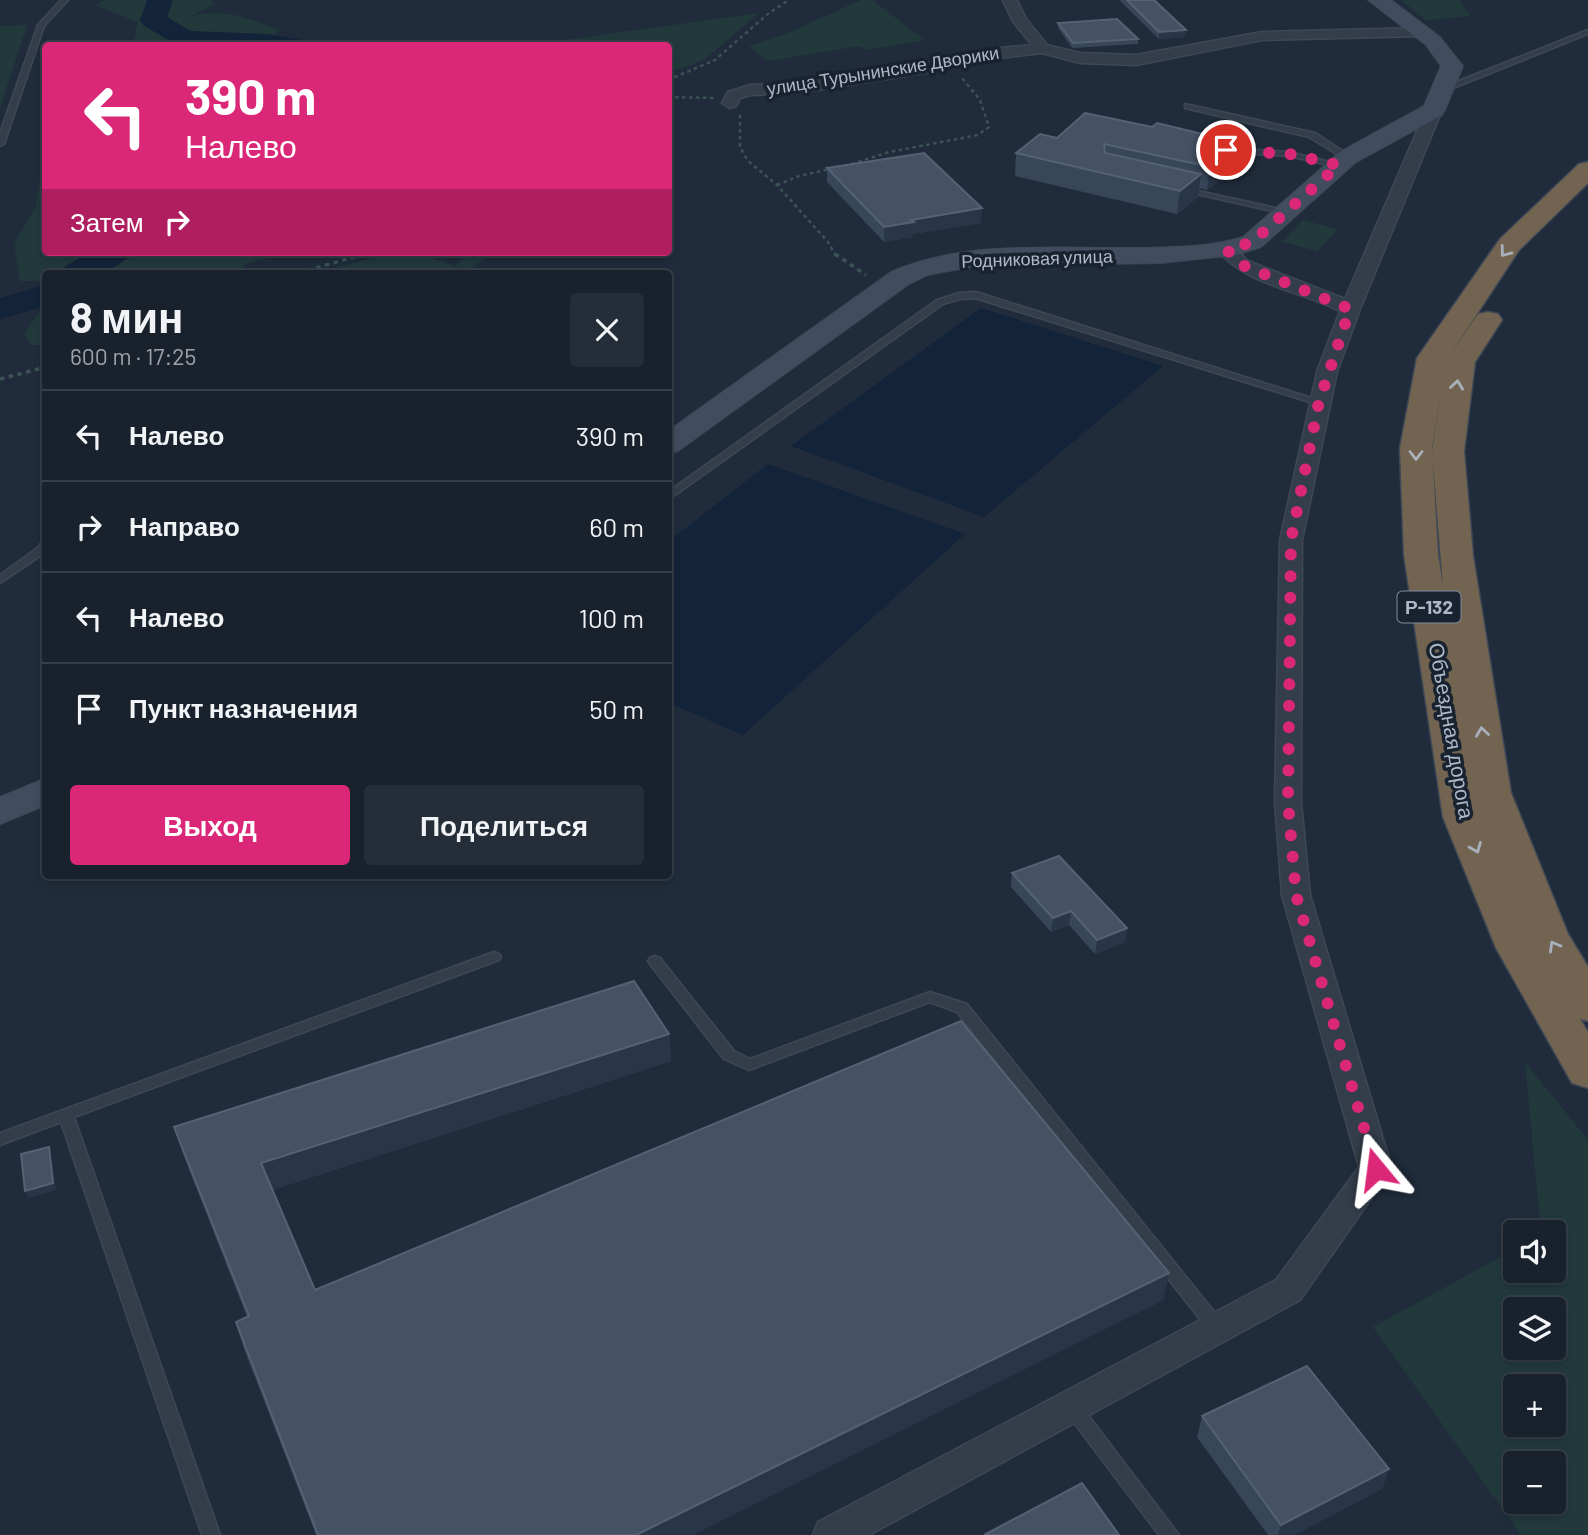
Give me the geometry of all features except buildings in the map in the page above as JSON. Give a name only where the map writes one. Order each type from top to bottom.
[{"type":"highway","name":"Объездная дорога","points":[[1588,169],[1509,246],[1432,358],[1416,448],[1421,554],[1463,817],[1517,948],[1588,1072]]},
{"type":"highway","name":"Объездная дорога","points":[[1588,200],[1536,247],[1460,362],[1448,451],[1456,556],[1491,793],[1547,934],[1588,1005]]},
{"type":"street","name":"улица Турынинские Дворики","points":[[1010,0],[1012,11],[1042,48]]},
{"type":"street","points":[[832,1535],[1288,1290],[1376,1169],[1296,895],[1288,802],[1291,540],[1319,402],[1350,309],[1452,66],[1433,41],[1378,0]]},
{"type":"street","name":"улица Турынинские Дворики","points":[[730,103],[734,95],[750,90],[797,88],[937,66],[981,55],[1042,48],[1080,58],[1136,60],[1262,36],[1421,32]]},
{"type":"street","points":[[1350,309],[1242,265],[1240,246],[1343,161],[1434,110]]},
{"type":"street","name":"Родниковая улица","points":[[672,442],[889,286],[919,269],[976,258],[1161,255],[1240,246]]},
{"type":"street","points":[[0,812],[42,792]]},
{"type":"lane","points":[[0,144],[41,25],[65,0]]},
{"type":"lane","points":[[1445,88],[1588,32]]},
{"type":"lane","points":[[1188,106],[1312,135],[1343,161]]},
{"type":"lane","points":[[1213,148],[1343,161]]},
{"type":"lane","points":[[1169,186],[1284,212]]},
{"type":"lane","points":[[672,494],[940,302],[959,296],[976,295],[1319,402]]},
{"type":"lane","points":[[0,580],[42,550]]},
{"type":"lane","points":[[0,1139],[494,957]]},
{"type":"lane","points":[[655,961],[729,1055],[749,1065],[930,997],[962,1008],[1217,1328]]},
{"type":"lane","points":[[66,1114],[211,1535]]},
{"type":"lane","points":[[1071,1406],[1170,1535]]},
{"type":"path","points":[[672,78],[715,60],[776,7],[789,0]]},
{"type":"path","points":[[844,166],[889,152],[978,135],[989,127],[985,106],[974,89],[959,75],[937,66]]},
{"type":"path","points":[[672,97],[702,96],[730,103],[741,116],[740,147],[748,161],[777,185],[828,242],[837,258],[889,286]]},
{"type":"path","points":[[777,185],[799,176],[832,169]]},
{"type":"path","points":[[309,270],[357,256]]},
{"type":"path","points":[[0,379],[42,368]]},
{"type":"green space","points":[[105,0],[153,0],[147,19],[179,42],[134,42],[138,22],[95,5]]},
{"type":"green space","points":[[164,0],[210,0],[214,4],[192,16],[226,14],[279,30],[269,41],[197,37],[178,32],[158,14]]},
{"type":"green space","points":[[861,0],[872,0],[925,40],[866,50],[860,46],[768,61],[749,46],[786,34]]},
{"type":"green space","points":[[1401,0],[1459,0],[1470,16],[1426,20]]},
{"type":"green space","points":[[759,13],[705,59],[672,72],[672,42],[559,42]]},
{"type":"green space","points":[[27,25],[0,108],[0,26]]},
{"type":"green space","points":[[42,169],[42,256],[92,256],[66,270],[42,270],[42,281],[20,281],[14,244],[35,208]]},
{"type":"green space","points":[[1303,220],[1338,229],[1317,251],[1282,242]]},
{"type":"green space","points":[[136,256],[275,256],[245,264],[242,270],[101,270]]},
{"type":"green space","points":[[380,256],[429,256],[456,266],[468,256],[488,256],[472,268],[474,270],[330,269]]},
{"type":"green space","points":[[42,309],[42,345],[32,345],[24,333]]},
{"type":"green space","points":[[1525,1062],[1588,1140],[1588,1535],[1521,1535],[1506,1514],[1566,1514],[1566,1451],[1503,1451],[1503,1510],[1373,1327],[1503,1256],[1503,1283],[1566,1283],[1566,1220],[1540,1220]]},
{"type":"water","points":[[981,308],[1163,366],[984,517],[791,446]]},
{"type":"water","points":[[768,464],[965,534],[743,735],[672,704],[672,539]]},
{"type":"waterway","points":[[160,0],[153,20],[185,39],[268,42]]},
{"type":"waterway","points":[[83,270],[108,256]]},
{"type":"waterway","points":[[0,309],[42,296]]},
{"type":"route","points":[[1226,150],[1289,154],[1339,165],[1252,242],[1227,250],[1242,265],[1350,309],[1319,402],[1291,540],[1288,802],[1296,895],[1376,1169]]}]
